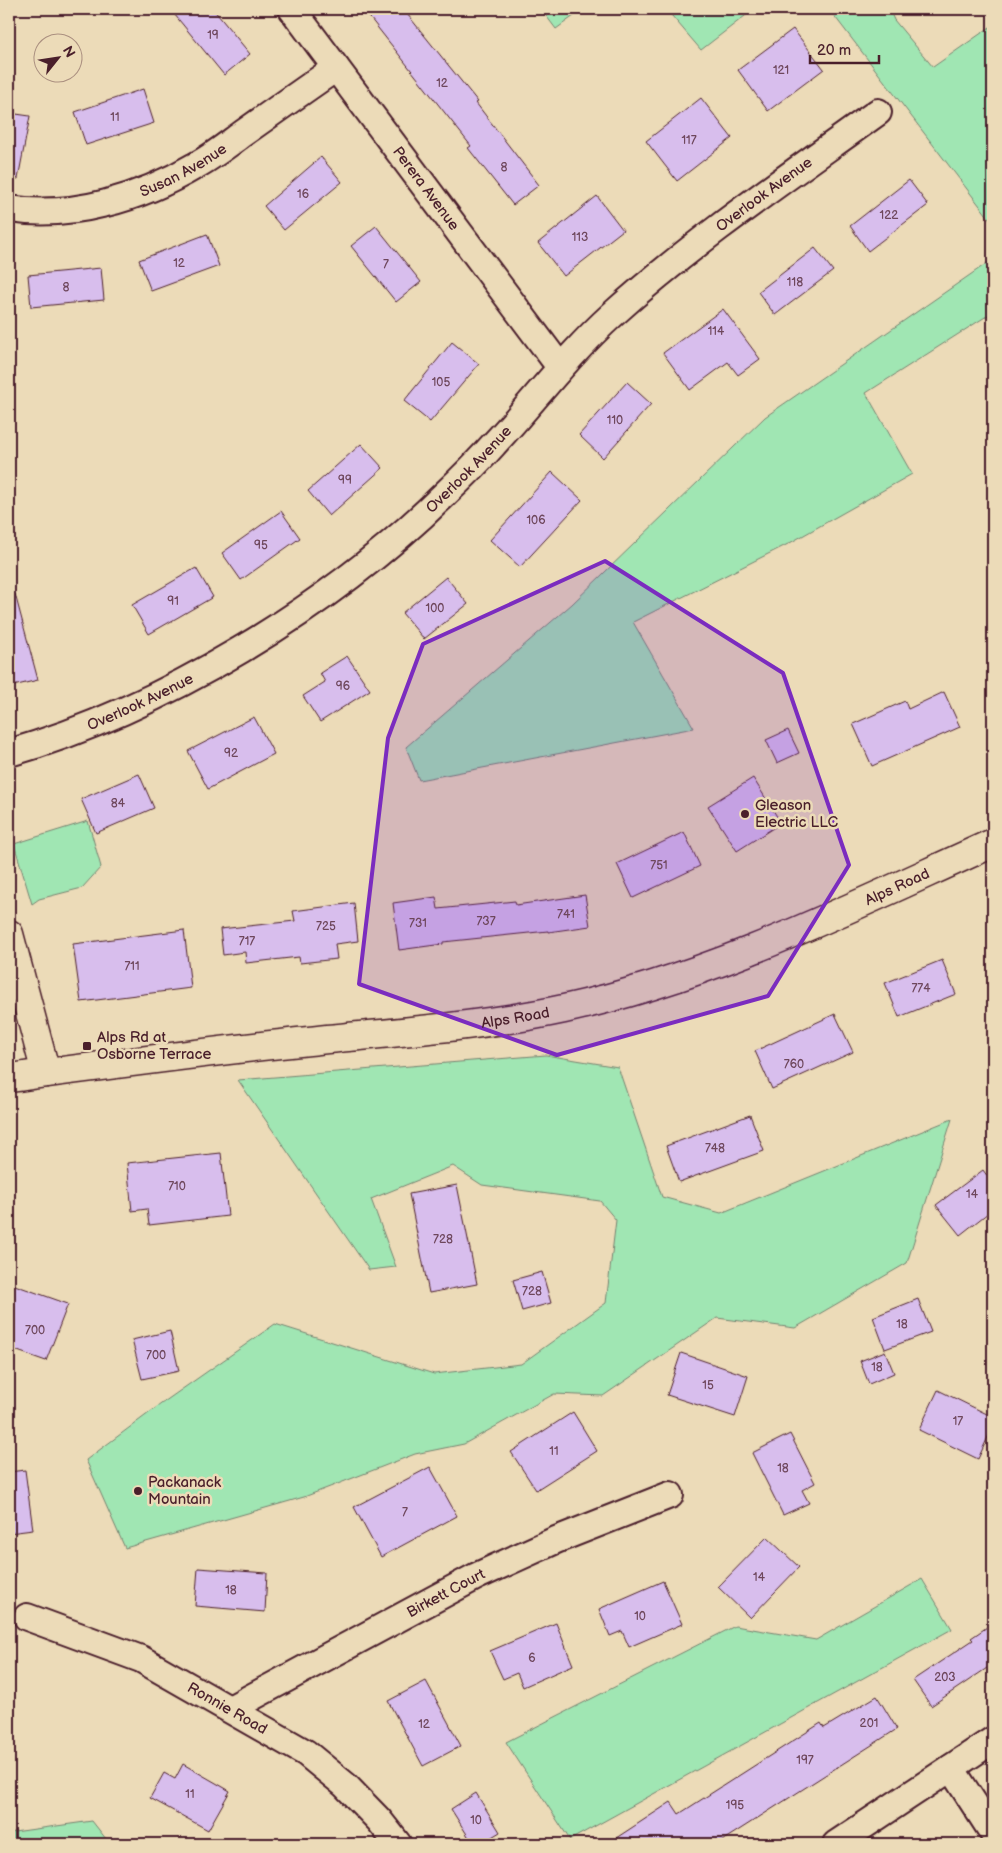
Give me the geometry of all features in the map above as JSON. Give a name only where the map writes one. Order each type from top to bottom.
[{"type":"main road","name":"Alps Road","points":[[9,1078],[286,1043],[511,1019],[565,1009],[635,991],[695,972],[764,946],[993,842]]},
{"type":"main road","points":[[9,934],[46,1073]]},
{"type":"street","name":"Perera Avenue","points":[[292,9],[560,367]]},
{"type":"street","name":"Susan Avenue","points":[[9,209],[49,211],[87,207],[124,198],[161,184],[197,166],[336,68]]},
{"type":"street","name":"Overlook Avenue","points":[[9,753],[79,730],[199,674],[264,636],[327,593],[387,547],[442,497],[494,444],[560,367],[610,316],[665,269],[723,224],[878,112]]},
{"type":"street","name":"Birkett Court","points":[[230,1709],[477,1576],[556,1540],[670,1495]]},
{"type":"street","name":"Ronnie Road","points":[[27,1618],[141,1659],[306,1754],[339,1779],[379,1820],[398,1844]]},
{"type":"street","points":[[836,1844],[993,1740]]},
{"type":"street","points":[[950,1768],[993,1833]]},
{"type":"highlighted area","points":[[605,561],[783,673],[849,865],[768,996],[557,1055],[359,984],[388,738],[423,644]]},
{"type":"green space","points":[[541,9],[581,9],[582,10],[556,29]]},
{"type":"green space","points":[[666,9],[754,9],[701,50]]},
{"type":"green space","points":[[829,9],[889,9],[894,20],[933,67],[993,25],[993,223]]},
{"type":"green space","points":[[993,259],[993,312],[866,393],[912,474],[788,544],[633,622],[694,728],[419,780],[406,747],[572,604],[765,417]]},
{"type":"green space","points":[[88,821],[101,867],[82,888],[39,899],[32,904],[14,844]]},
{"type":"green space","points":[[546,1055],[618,1067],[662,1197],[721,1213],[952,1119],[907,1263],[795,1328],[717,1318],[603,1396],[554,1394],[464,1444],[415,1454],[304,1497],[125,1548],[86,1460],[161,1404],[275,1324],[434,1374],[521,1364],[606,1303],[616,1220],[600,1201],[482,1185],[453,1166],[371,1199],[396,1267],[369,1270],[238,1080]]},
{"type":"green space","points":[[922,1579],[952,1629],[570,1840],[506,1742],[735,1626],[816,1640]]},
{"type":"green space","points":[[92,1821],[110,1844],[9,1844],[9,1835],[14,1832]]},
{"type":"building","points":[[170,9],[213,9],[250,54],[224,75]]},
{"type":"building","points":[[363,9],[403,9],[478,102],[476,103],[539,185],[513,205],[468,148],[471,146]]},
{"type":"building","points":[[793,29],[824,69],[768,111],[738,70]]},
{"type":"building","points":[[143,89],[154,123],[86,145],[75,112]]},
{"type":"building","points":[[701,98],[732,138],[677,181],[646,141]]},
{"type":"building","points":[[9,113],[30,116],[18,179],[9,178]]},
{"type":"building","points":[[321,157],[342,182],[284,230],[264,206]]},
{"type":"building","points":[[909,180],[928,205],[868,251],[850,226]]},
{"type":"building","points":[[597,196],[623,230],[564,276],[538,243]]},
{"type":"building","points":[[376,226],[421,282],[396,302],[351,246]]},
{"type":"building","points":[[207,234],[219,266],[151,291],[139,260]]},
{"type":"building","points":[[815,248],[833,271],[775,315],[758,292]]},
{"type":"building","points":[[101,268],[104,300],[31,307],[28,275]]},
{"type":"building","points":[[723,309],[760,359],[738,375],[728,362],[690,390],[663,353]]},
{"type":"building","points":[[452,342],[479,364],[430,422],[404,401]]},
{"type":"building","points":[[627,382],[651,404],[603,458],[579,435]]},
{"type":"building","points":[[361,444],[383,468],[329,516],[308,491]]},
{"type":"building","points":[[552,472],[582,500],[520,567],[490,540]]},
{"type":"building","points":[[281,511],[300,538],[241,580],[222,553]]},
{"type":"building","points":[[196,568],[213,597],[149,634],[132,605]]},
{"type":"building","points":[[446,577],[468,604],[424,639],[402,613]]},
{"type":"building","points":[[15,594],[38,680],[9,687],[9,595]]},
{"type":"building","points":[[347,656],[370,690],[320,722],[303,696],[325,682],[320,673]]},
{"type":"building","points":[[944,692],[960,727],[872,766],[853,724],[905,701],[908,709]]},
{"type":"building","points":[[254,717],[274,754],[208,789],[188,751]]},
{"type":"building","points":[[788,730],[799,753],[777,763],[766,740]]},
{"type":"building","points":[[139,774],[154,808],[96,833],[81,799]]},
{"type":"building","name":"Gleason Electric LLC","points":[[753,778],[781,823],[737,851],[708,806]]},
{"type":"building","points":[[684,832],[700,866],[633,898],[617,864]]},
{"type":"building","points":[[585,895],[590,926],[443,942],[443,944],[399,950],[393,903],[436,897],[438,909],[515,901],[516,905]]},
{"type":"building","points":[[354,903],[358,941],[335,944],[337,959],[300,963],[299,957],[246,963],[245,952],[223,955],[220,929],[295,921],[293,911]]},
{"type":"building","points":[[184,930],[191,988],[81,1002],[73,944]]},
{"type":"building","points":[[942,960],[956,994],[899,1017],[885,983]]},
{"type":"building","points":[[835,1014],[853,1052],[772,1089],[755,1051]]},
{"type":"building","points":[[750,1115],[764,1151],[679,1182],[666,1146]]},
{"type":"building","points":[[221,1153],[228,1216],[149,1225],[147,1209],[132,1211],[127,1163]]},
{"type":"building","points":[[983,1170],[993,1184],[993,1209],[960,1235],[936,1205]]},
{"type":"building","points":[[457,1185],[477,1284],[429,1293],[409,1194]]},
{"type":"building","points":[[542,1272],[551,1303],[522,1311],[513,1280]]},
{"type":"building","points":[[9,1283],[68,1304],[46,1361],[9,1348]]},
{"type":"building","points":[[918,1299],[931,1332],[885,1349],[873,1317]]},
{"type":"building","points":[[170,1331],[179,1371],[142,1379],[132,1340]]},
{"type":"building","points":[[885,1351],[894,1373],[869,1384],[860,1361]]},
{"type":"building","points":[[681,1353],[748,1376],[735,1417],[667,1395]]},
{"type":"building","points":[[938,1390],[993,1417],[993,1426],[978,1459],[919,1430]]},
{"type":"building","points":[[573,1412],[597,1451],[536,1490],[511,1452]]},
{"type":"building","points":[[790,1434],[815,1483],[802,1490],[809,1503],[783,1515],[752,1453]]},
{"type":"building","points":[[430,1467],[457,1516],[381,1557],[354,1507]]},
{"type":"building","points":[[25,1470],[33,1530],[9,1533],[9,1472]]},
{"type":"building","points":[[767,1537],[799,1567],[750,1618],[718,1587]]},
{"type":"building","points":[[198,1568],[267,1573],[265,1612],[195,1606]]},
{"type":"building","points":[[663,1581],[682,1624],[629,1647],[622,1631],[610,1636],[599,1609]]},
{"type":"building","points":[[556,1623],[573,1665],[523,1687],[517,1673],[503,1679],[490,1651]]},
{"type":"building","points":[[993,1623],[993,1664],[931,1706],[913,1680],[973,1640],[971,1638]]},
{"type":"building","points":[[426,1681],[461,1746],[423,1766],[388,1701]]},
{"type":"building","points":[[877,1696],[897,1729],[717,1844],[607,1844],[671,1802],[679,1814],[821,1723],[824,1728]]},
{"type":"building","points":[[183,1764],[230,1791],[208,1830],[150,1798],[164,1773],[175,1779]]},
{"type":"building","points":[[476,1793],[500,1832],[480,1844],[473,1844],[451,1809]]},
{"type":"place","name":"Gleason Electric LLC","points":[[745,814]]},
{"type":"place","name":"Alps Rd at Osborne Terrace","points":[[87,1046]]},
{"type":"place","name":"Packanack Mountain","points":[[138,1491]]}]
